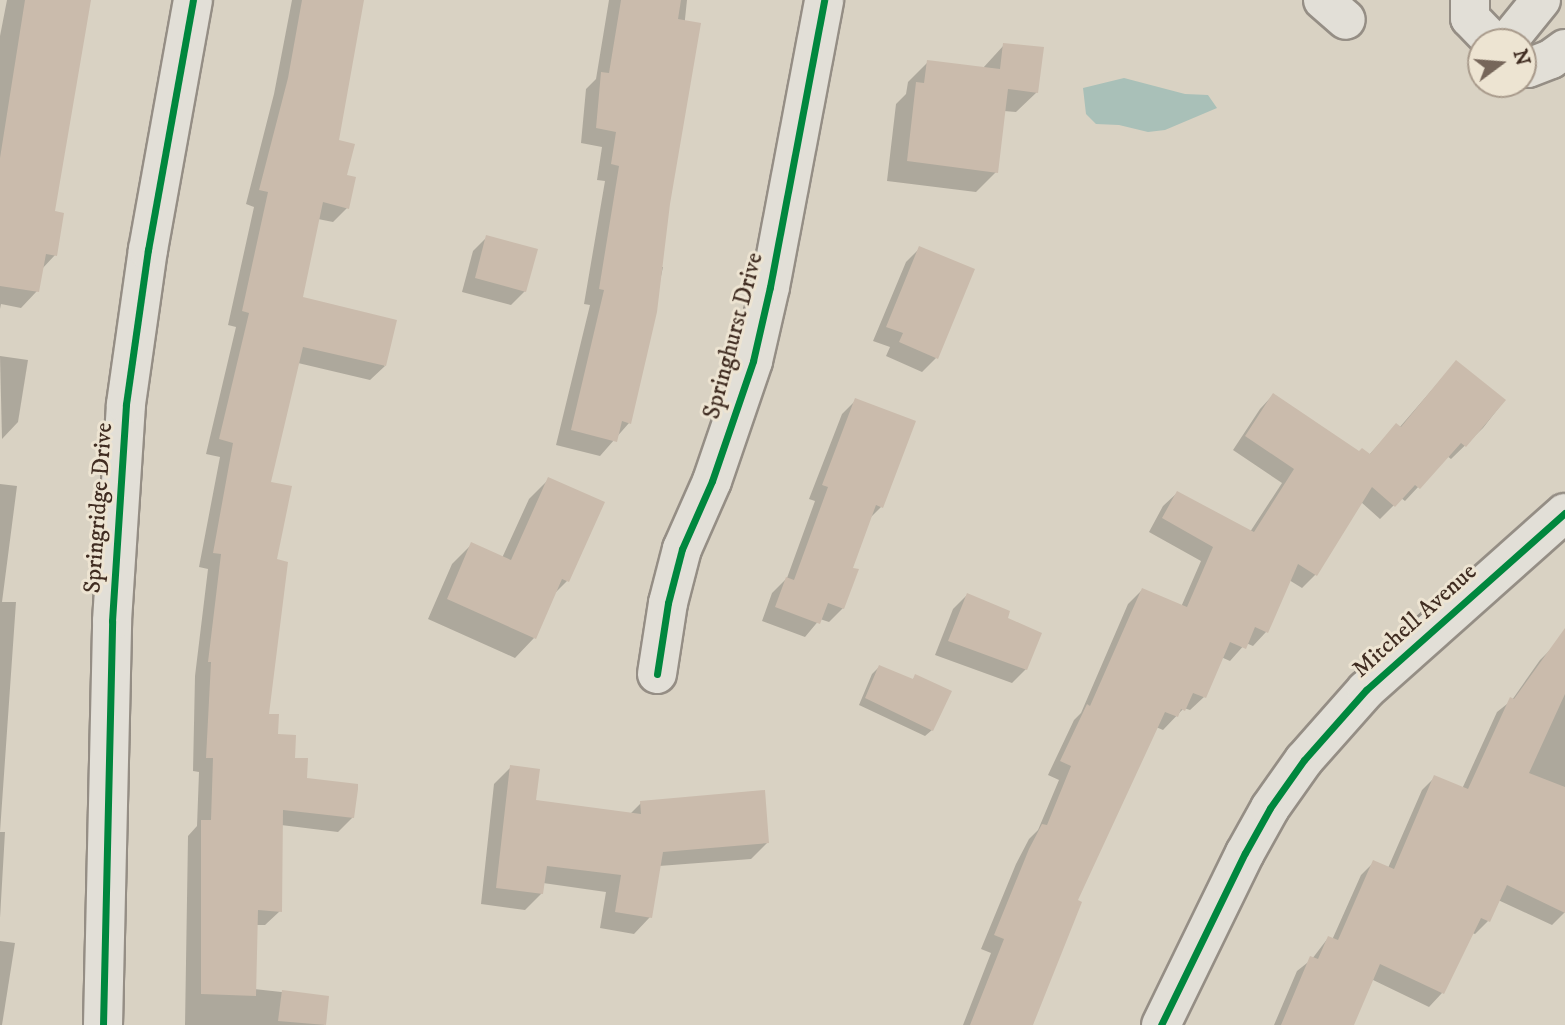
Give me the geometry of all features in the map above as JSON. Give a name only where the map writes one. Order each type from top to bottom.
[{"type":"street","name":"Springridge Drive","points":[[103,1025],[112,621],[125,404],[148,250],[193,0]]},
{"type":"street","name":"Springhurst Drive","points":[[657,674],[668,603],[682,549],[712,481],[753,361],[770,287],[824,0]]},
{"type":"street","points":[[1470,0],[1470,18],[1480,28]]},
{"type":"street","points":[[1518,28],[1541,0]]},
{"type":"street","points":[[1537,64],[1565,49]]},
{"type":"street","name":"Mitchell Avenue","points":[[1161,1025],[1245,853],[1270,808],[1304,760],[1366,690],[1565,513]]},
{"type":"water","points":[[1124,78],[1185,94],[1208,95],[1217,108],[1165,130],[1148,132],[1119,125],[1096,124],[1086,114],[1083,88]]},
{"type":"building","points":[[25,0],[91,0],[55,211],[64,213],[57,256],[46,254],[39,292],[0,286],[0,158]]},
{"type":"building","points":[[302,0],[364,0],[339,140],[355,144],[347,175],[356,177],[349,209],[323,202],[303,297],[397,320],[386,366],[303,347],[271,482],[292,486],[277,559],[288,562],[269,714],[279,714],[278,734],[296,735],[295,758],[308,758],[307,778],[358,784],[358,789],[354,818],[283,810],[282,912],[258,910],[256,996],[201,994],[201,820],[211,820],[213,758],[206,758],[211,662],[208,662],[221,554],[213,553],[233,443],[219,439],[249,313],[242,311],[268,192],[259,190],[288,78]]},
{"type":"building","points":[[621,0],[681,0],[678,19],[701,23],[670,204],[657,312],[631,424],[622,421],[617,442],[571,430],[604,290],[599,289],[619,166],[611,164],[616,132],[596,128],[601,72],[609,73]]},
{"type":"building","points":[[1003,43],[1044,47],[1038,93],[1008,89],[998,173],[907,161],[916,82],[924,83],[927,60],[1000,69]]},
{"type":"building","points":[[486,235],[538,249],[526,292],[475,278]]},
{"type":"building","points":[[919,246],[975,269],[938,359],[899,342],[903,333],[886,327]]},
{"type":"building","points":[[1456,360],[1506,400],[1466,447],[1461,443],[1420,489],[1415,485],[1395,507],[1372,487],[1317,576],[1298,564],[1268,633],[1255,627],[1246,649],[1230,642],[1206,698],[1193,693],[1185,711],[1181,709],[1178,717],[1165,712],[1078,900],[1082,902],[1033,1025],[970,1025],[1004,939],[994,935],[1029,849],[1042,824],[1047,825],[1071,766],[1060,761],[1087,704],[1090,706],[1142,588],[1187,607],[1213,547],[1162,518],[1177,491],[1254,532],[1294,469],[1245,436],[1273,393],[1359,451],[1362,448],[1370,454],[1396,423],[1401,427]]},
{"type":"building","points":[[855,398],[916,421],[883,508],[876,505],[853,568],[859,569],[844,609],[828,603],[820,624],[775,607],[786,577],[794,580],[828,487],[822,485]]},
{"type":"building","points":[[548,477],[605,502],[569,582],[562,579],[536,639],[447,599],[471,542],[511,560]]},
{"type":"building","points":[[967,593],[1010,611],[1008,618],[1042,633],[1027,670],[948,641]]},
{"type":"building","points":[[1565,628],[1565,694],[1529,773],[1565,787],[1565,913],[1507,885],[1490,922],[1481,918],[1444,994],[1380,964],[1354,1025],[1281,1025],[1310,956],[1318,959],[1328,936],[1338,940],[1373,860],[1394,869],[1434,775],[1468,789],[1510,697],[1514,699]]},
{"type":"building","points":[[879,665],[913,679],[915,674],[952,691],[933,731],[865,698]]},
{"type":"building","points":[[510,765],[540,769],[536,800],[641,814],[640,801],[765,790],[769,843],[663,852],[652,918],[615,912],[621,875],[547,866],[543,894],[496,888]]},
{"type":"building","points":[[282,990],[329,996],[326,1025],[278,1021]]},
{"type":"cycle path","points":[[103,1025],[112,621],[126,404],[148,250],[193,0]]},
{"type":"cycle path","points":[[657,674],[668,603],[682,549],[712,481],[753,361],[770,287],[824,0]]},
{"type":"cycle path","points":[[1161,1025],[1245,853],[1270,808],[1304,760],[1366,690],[1565,513]]}]
